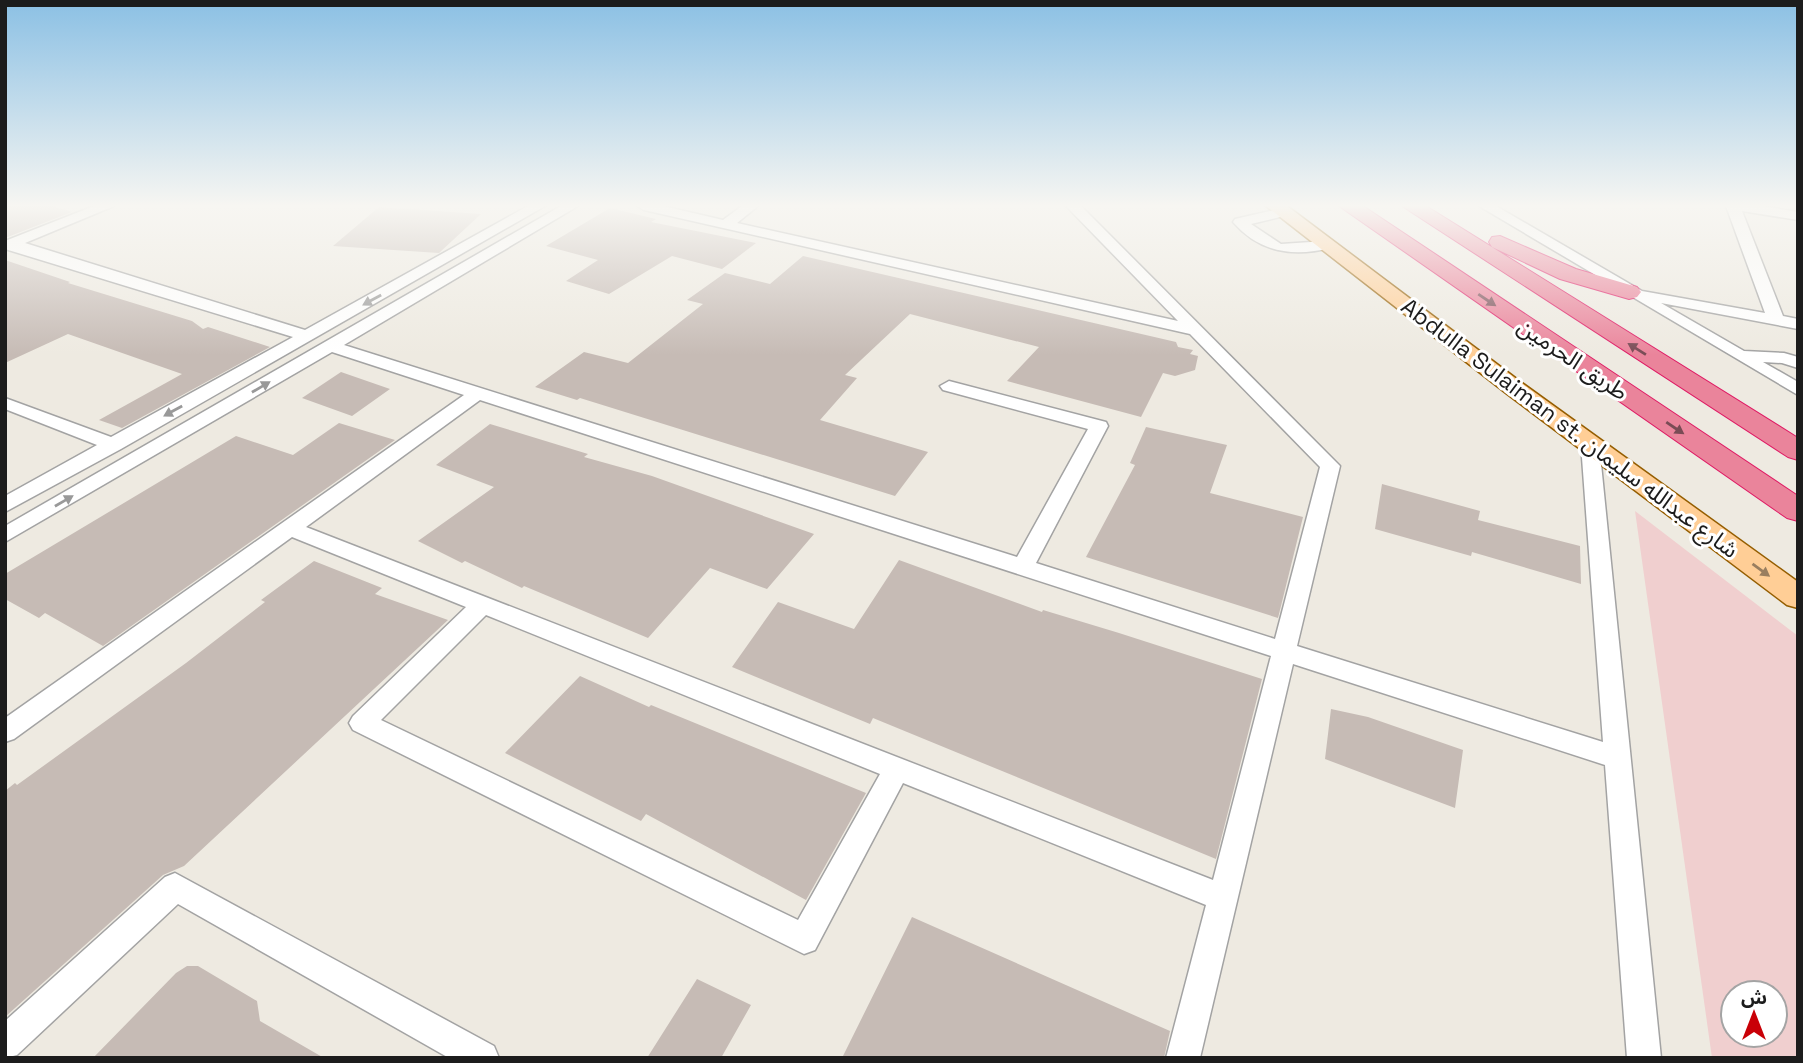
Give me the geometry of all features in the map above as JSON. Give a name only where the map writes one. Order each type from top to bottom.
[{"type":"highway","name":"طريق الحرمين","points":[[1422,256],[1798,511]]},
{"type":"highway","name":"طريق الحرمين","points":[[1491,256],[1798,452]]},
{"type":"highway","points":[[1526,256],[1568,274],[1629,292]]},
{"type":"main road","name":"Abdulla Sulaiman st. شارع عبدالله سليمان","points":[[1340,256],[1798,597]]},
{"type":"street","points":[[44,256],[307,336]]},
{"type":"street","points":[[5,505],[449,256]]},
{"type":"street","points":[[5,535],[486,256]]},
{"type":"street","points":[[863,256],[1195,330]]},
{"type":"street","points":[[1122,256],[1330,466],[1183,1058]]},
{"type":"street","points":[[1568,256],[1798,390]]},
{"type":"street","points":[[1753,256],[1776,320]]},
{"type":"street","points":[[1629,292],[1798,324]]},
{"type":"street","points":[[331,346],[1618,758]]},
{"type":"street","points":[[1738,355],[1784,358],[1798,363]]},
{"type":"street","points":[[949,386],[1099,426],[1023,567]]},
{"type":"street","points":[[5,732],[478,393]]},
{"type":"street","points":[[5,403],[114,444]]},
{"type":"street","points":[[1590,444],[1644,1058]]},
{"type":"street","points":[[290,528],[1223,898]]},
{"type":"street","points":[[483,604],[362,723],[804,939],[897,769]]},
{"type":"street","points":[[5,1043],[175,887],[482,1058]]},
{"type":"shaded area","points":[[1635,511],[1798,636],[1798,1058],[1712,1058]]},
{"type":"building","points":[[582,256],[740,256],[722,269],[672,256],[609,294],[566,281],[598,260]]},
{"type":"building","points":[[803,256],[1176,342],[1178,347],[1193,350],[1190,354],[1198,356],[1195,370],[1175,376],[1163,373],[1141,417],[1007,381],[1039,347],[910,314],[845,375],[857,378],[820,420],[928,452],[895,496],[580,398],[577,400],[535,387],[584,352],[628,363],[703,304],[687,300],[725,273],[770,284]]},
{"type":"building","points":[[5,260],[70,282],[68,283],[192,321],[203,329],[208,327],[270,347],[122,428],[99,420],[182,374],[68,334],[5,363]]},
{"type":"building","points":[[341,372],[390,389],[352,416],[302,398]]},
{"type":"building","points":[[339,423],[395,440],[103,646],[45,613],[39,618],[5,599],[5,574],[236,436],[293,455]]},
{"type":"building","points":[[490,424],[588,454],[584,457],[652,476],[814,534],[767,589],[710,568],[648,638],[524,586],[522,588],[465,561],[462,563],[418,541],[494,487],[436,465]]},
{"type":"building","points":[[1146,427],[1227,445],[1210,493],[1303,517],[1278,618],[1086,557],[1135,465],[1130,463]]},
{"type":"building","points":[[1382,484],[1480,511],[1478,520],[1580,546],[1581,584],[1472,552],[1471,556],[1375,529]]},
{"type":"building","points":[[899,560],[1042,612],[1043,610],[1119,633],[1262,679],[1216,859],[873,718],[870,724],[732,667],[778,602],[854,629]]},
{"type":"building","points":[[314,561],[382,588],[375,594],[448,620],[184,866],[163,875],[5,1017],[5,791],[186,663],[265,602],[261,600]]},
{"type":"building","points":[[580,676],[649,707],[651,705],[866,793],[806,900],[646,814],[641,821],[505,753]]},
{"type":"building","points":[[1331,709],[1368,717],[1463,750],[1455,808],[1325,759]]},
{"type":"building","points":[[912,917],[1170,1031],[1164,1058],[842,1058]]},
{"type":"building","points":[[187,966],[198,966],[257,1001],[260,1021],[324,1058],[93,1058],[176,973]]},
{"type":"building","points":[[697,979],[751,1005],[721,1058],[647,1058]]}]
